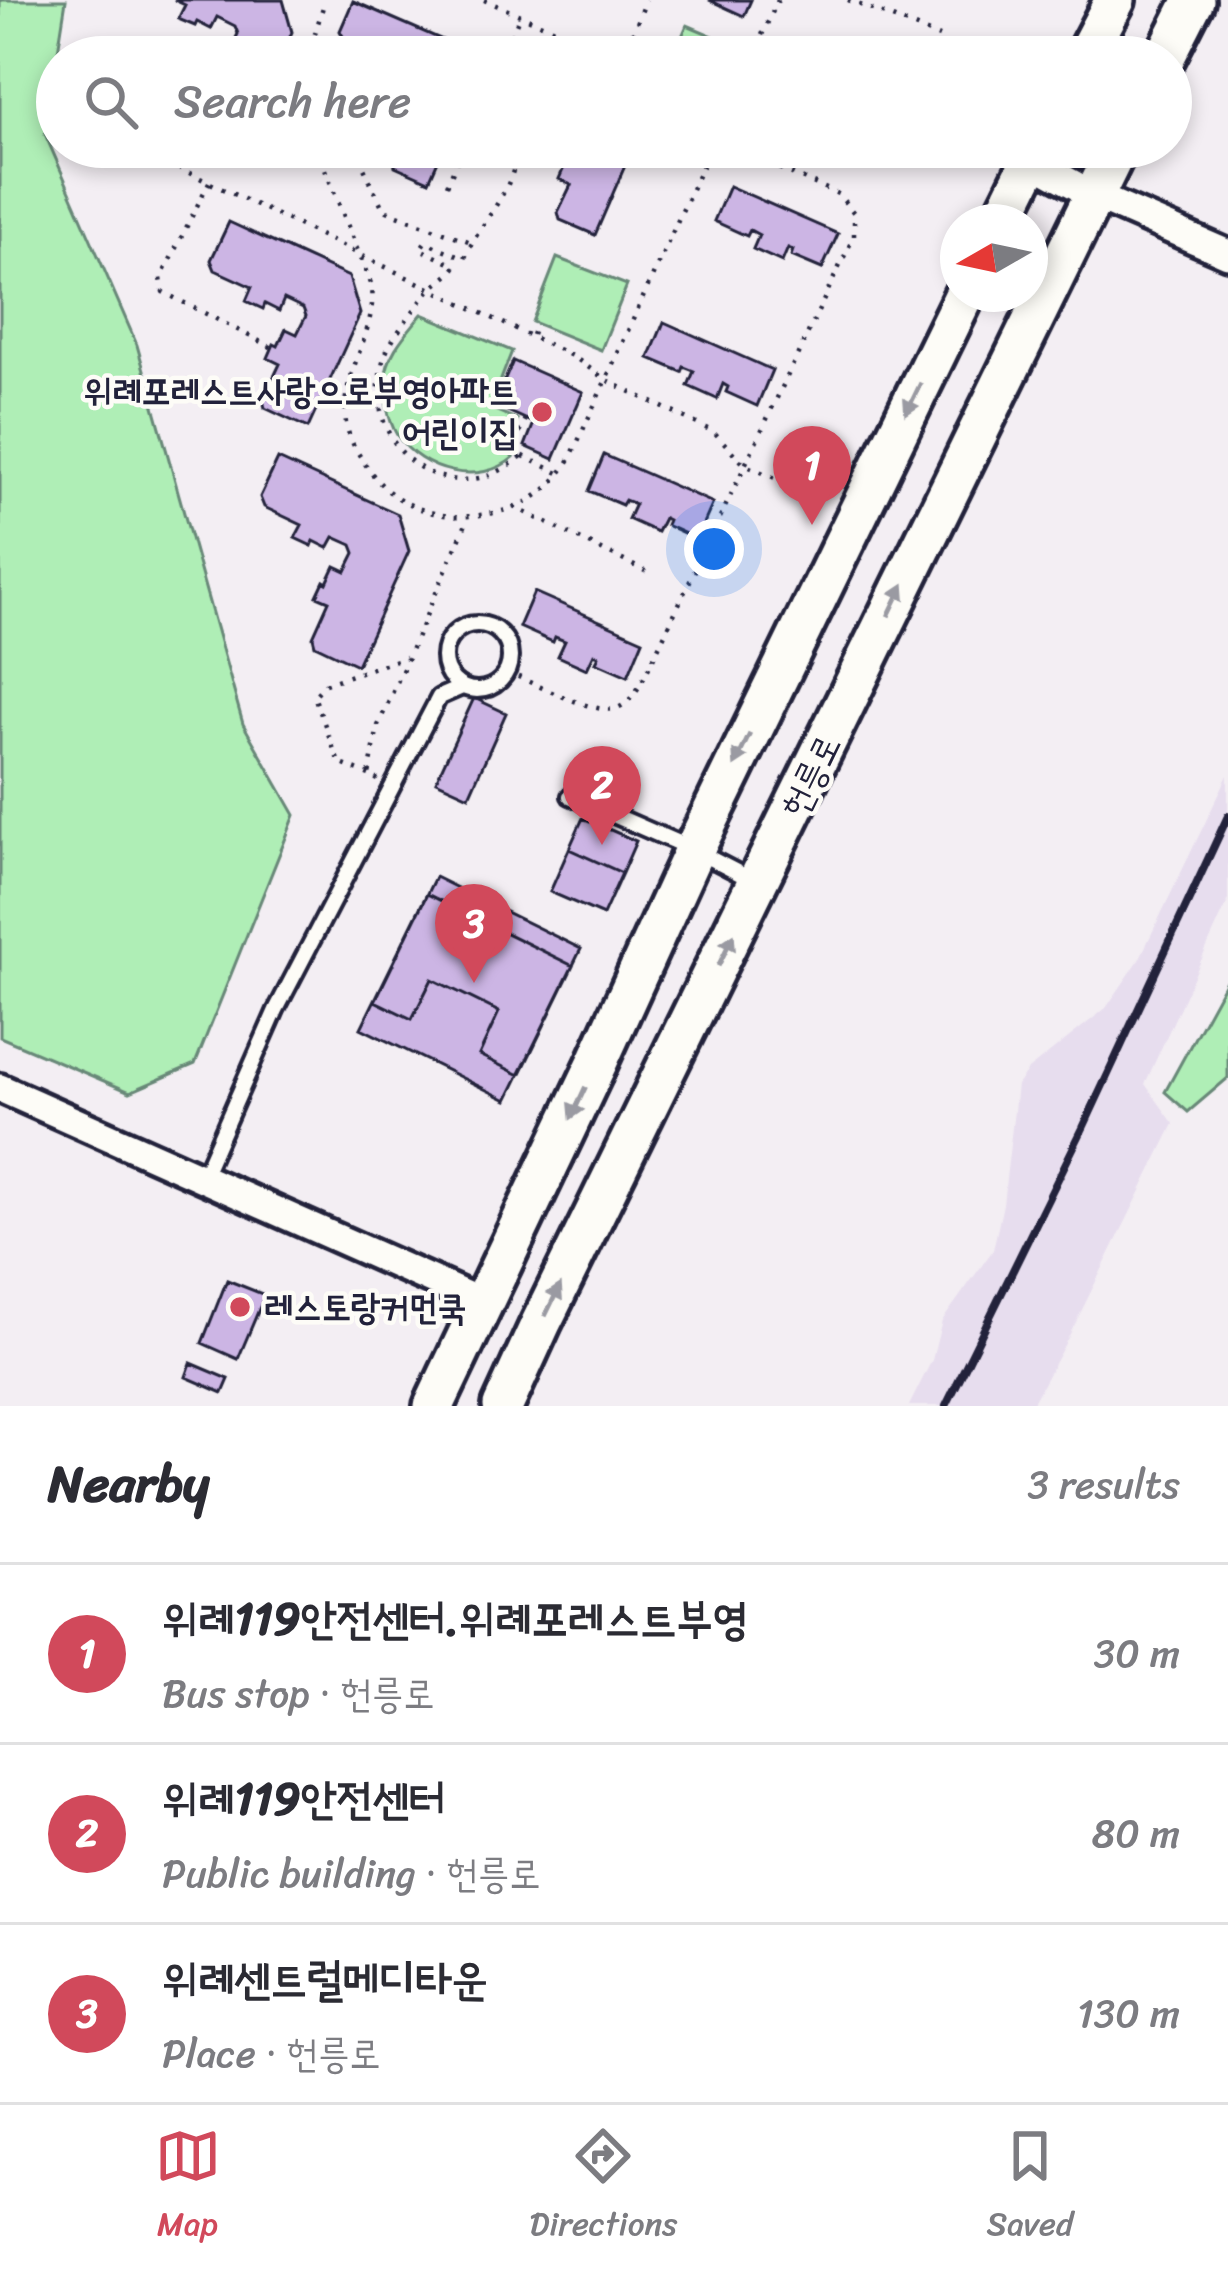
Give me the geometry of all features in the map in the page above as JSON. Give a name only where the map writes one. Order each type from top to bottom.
[{"type":"main road","points":[[1096,36],[1115,0]]},
{"type":"main road","points":[[1176,36],[1194,0]]},
{"type":"main road","points":[[1010,204],[1028,168]]},
{"type":"main road","name":"헌릉로","points":[[503,1406],[1108,168]]},
{"type":"main road","name":"헌릉로","points":[[434,1406],[694,850],[956,312]]},
{"type":"street","points":[[1055,168],[1094,196],[1228,254]]},
{"type":"street","points":[[0,1088],[483,1303]]},
{"type":"lane","points":[[466,626],[489,626],[509,651],[507,672],[482,691],[462,687],[452,680],[443,660],[449,639],[466,626]]},
{"type":"lane","points":[[202,1176],[276,1010],[439,697],[462,687]]},
{"type":"lane","points":[[570,796],[758,883]]},
{"type":"path","points":[[314,36],[325,0]]},
{"type":"path","points":[[484,0],[571,36]]},
{"type":"path","points":[[631,36],[646,0]]},
{"type":"path","points":[[762,36],[778,0]]},
{"type":"path","points":[[848,0],[937,36]]},
{"type":"path","points":[[511,36],[520,15]]},
{"type":"path","points":[[179,168],[532,335],[606,380],[714,432],[745,465],[796,488]]},
{"type":"path","points":[[325,168],[372,286],[374,308],[350,379],[343,417],[351,441],[373,477],[400,501],[442,515],[469,517],[514,507],[545,492],[570,460],[702,168]]},
{"type":"path","points":[[364,168],[386,211],[471,242]]},
{"type":"path","points":[[447,185],[454,168]]},
{"type":"path","points":[[514,168],[465,258],[425,242],[421,249],[456,266],[431,289],[385,355],[379,393],[388,435],[419,467],[441,477],[464,482],[505,471],[523,455]]},
{"type":"path","points":[[507,672],[595,708],[613,710],[627,703],[641,684],[854,236],[854,213],[838,194],[778,168]]},
{"type":"path","points":[[209,182],[161,278],[163,292],[273,348]]},
{"type":"path","points":[[532,335],[536,324]]},
{"type":"path","points":[[526,419],[511,450],[561,473]]},
{"type":"path","points":[[514,507],[653,575]]},
{"type":"path","points":[[369,775],[378,726],[469,517]]},
{"type":"path","points":[[394,788],[339,763],[314,696],[325,684],[408,656]]},
{"type":"shaded area","points":[[1228,775],[1228,901],[1145,1084],[1174,1124],[1069,1336],[1031,1406],[909,1406],[932,1360],[942,1321],[993,1250],[1017,1085],[1028,1070],[1106,1008],[1139,960]]},
{"type":"green space","points":[[0,0],[66,0],[60,36],[36,36],[36,168],[60,168],[137,345],[243,724],[295,815],[195,1064],[130,1092],[0,1037]]},
{"type":"green space","points":[[687,25],[713,36],[682,36]]},
{"type":"green space","points":[[557,258],[627,285],[601,350],[532,322]]},
{"type":"green space","points":[[422,314],[512,351],[490,408],[518,420],[504,450],[514,457],[500,466],[468,473],[452,471],[421,458],[397,435],[386,401],[387,370],[398,344]]},
{"type":"green space","points":[[1228,977],[1228,1078],[1188,1112],[1165,1092]]},
{"type":"building","points":[[174,0],[283,0],[292,32],[290,36],[237,36],[235,26],[217,17],[211,29],[197,22],[195,26],[178,19],[185,5]]},
{"type":"building","points":[[709,0],[751,0],[744,16]]},
{"type":"building","points":[[353,1],[434,36],[343,36],[340,31]]},
{"type":"building","points":[[400,168],[435,168],[429,181]]},
{"type":"building","points":[[564,168],[624,168],[595,235],[560,220],[558,212],[571,185],[559,179]]},
{"type":"building","points":[[729,186],[838,234],[822,269],[791,256],[793,250],[788,248],[782,262],[753,249],[759,235],[750,230],[747,236],[714,221]]},
{"type":"building","points":[[229,222],[349,277],[360,314],[308,428],[265,408],[263,400],[280,364],[268,358],[274,344],[278,346],[286,329],[297,334],[306,316],[303,308],[284,299],[279,311],[265,304],[263,309],[246,301],[252,287],[215,270],[211,260]]},
{"type":"building","points":[[664,322],[772,370],[757,406],[726,392],[728,387],[723,384],[717,399],[688,386],[694,371],[684,367],[682,372],[649,358]]},
{"type":"building","name":"위례포레스트사랑으로부영아파트 어린이집","points":[[513,361],[583,392],[554,459],[525,446],[534,423],[494,405]]},
{"type":"building","points":[[604,455],[713,503],[697,539],[666,525],[664,518],[657,532],[628,519],[635,504],[625,500],[622,505],[589,491]]},
{"type":"building","points":[[278,459],[398,514],[409,551],[357,665],[315,645],[313,637],[329,601],[317,596],[335,566],[346,571],[355,553],[352,545],[334,537],[328,548],[314,541],[312,546],[295,538],[302,525],[264,507],[260,497]]},
{"type":"building","points":[[534,592],[643,640],[628,676],[596,662],[599,656],[594,654],[587,669],[558,656],[565,641],[555,637],[553,642],[519,627]]},
{"type":"building","points":[[474,698],[506,713],[469,796],[436,781]]},
{"type":"building","points":[[583,818],[636,841],[622,873],[569,849]]},
{"type":"building","points":[[569,849],[622,873],[603,915],[550,892]]},
{"type":"building","points":[[435,877],[581,949],[507,1100],[361,1028]]},
{"type":"building","points":[[427,894],[573,966],[520,1075],[479,1055],[499,1012],[432,979],[412,1019],[375,1001]]},
{"type":"building","points":[[227,1280],[265,1295],[238,1359],[202,1343]]},
{"type":"building","points":[[191,1363],[229,1379],[223,1393],[186,1377]]},
{"type":"railway","points":[[946,1406],[1083,1128],[1228,816]]},
{"type":"place","name":"위례포레스트사랑으로부영아파트 어린이집","points":[[542,412]]},
{"type":"place","name":"위례119안전센터.위례포레스트부영","points":[[812,525]]},
{"type":"place","name":"위례119안전센터","points":[[602,845]]},
{"type":"place","name":"위례센트럴메디타운","points":[[474,983]]},
{"type":"place","name":"레스토랑커먼쿡","points":[[240,1307]]}]
